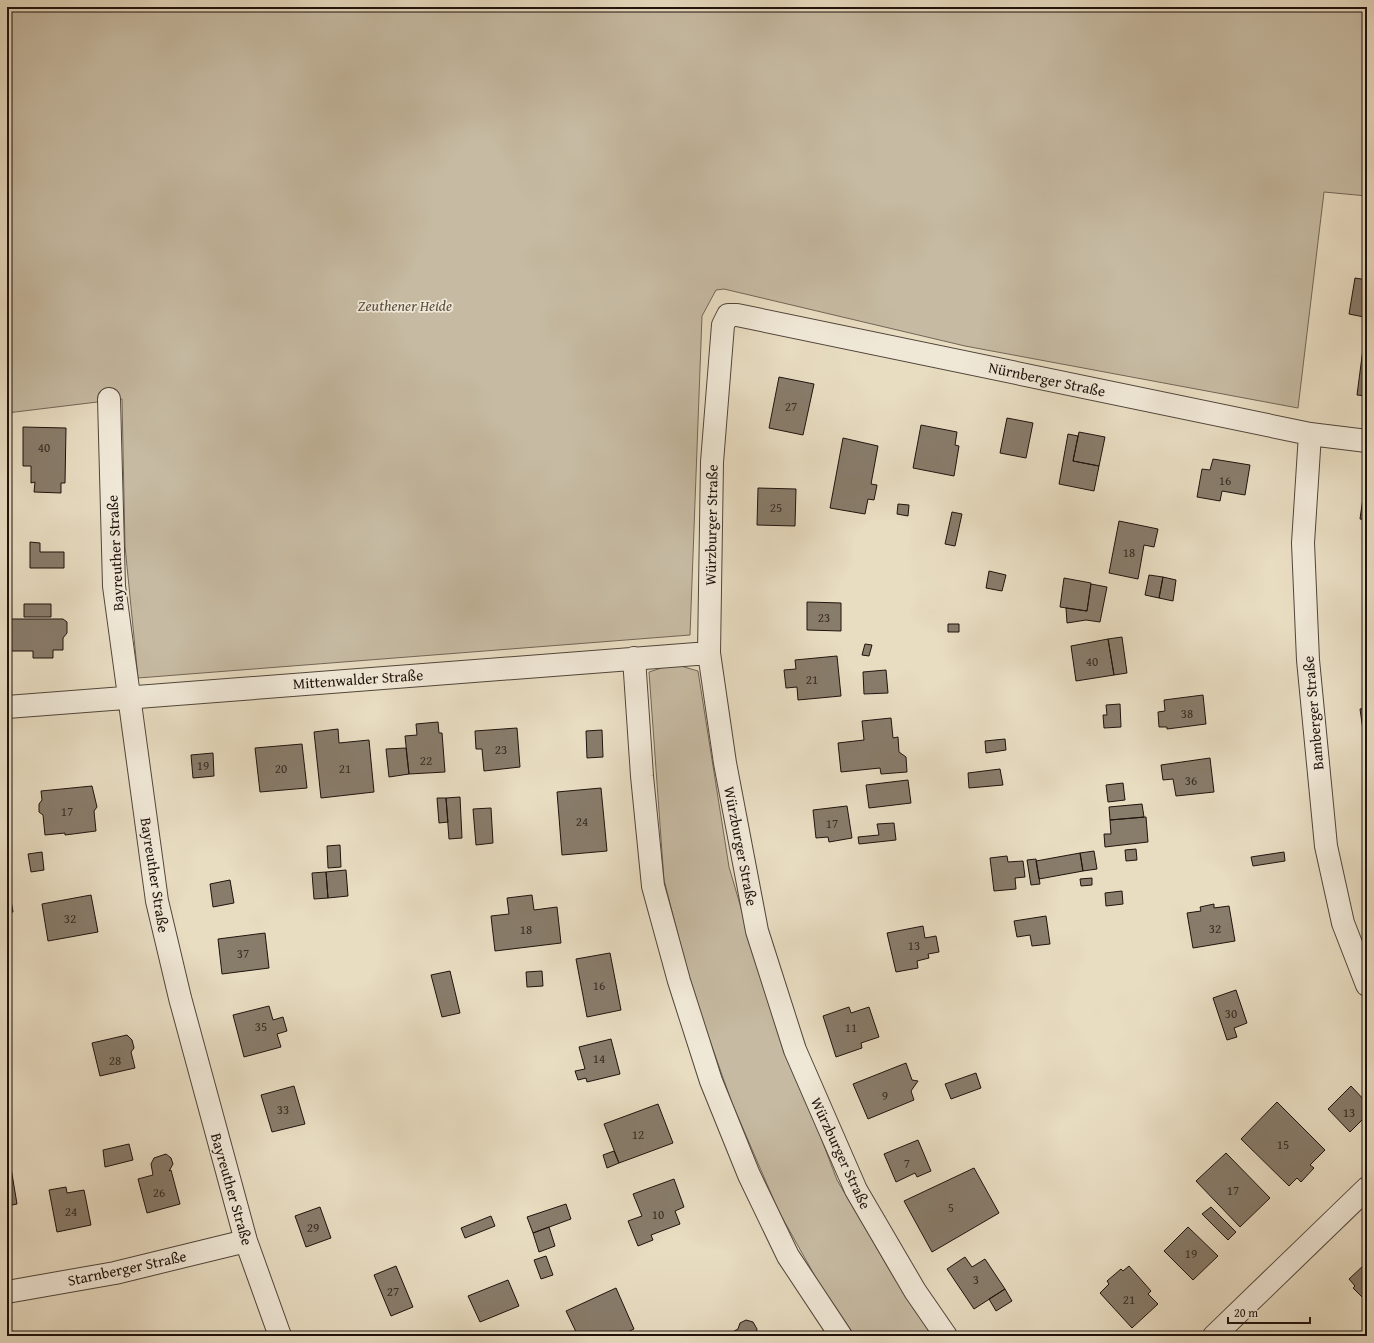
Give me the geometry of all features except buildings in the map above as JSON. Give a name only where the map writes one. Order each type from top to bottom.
[{"type":"street","name":"Nürnberger Straße","points":[[728,315],[737,315],[1310,434],[1367,441]]},
{"type":"street","name":"Würzburger Straße","points":[[728,315],[723,325],[712,462],[709,653],[725,763],[757,931],[795,1050],[856,1190],[915,1291],[946,1336]]},
{"type":"street","name":"Bayreuther Straße","points":[[109,399],[114,586],[157,901],[163,933],[246,1241],[280,1336]]},
{"type":"street","name":"Bamberger Straße","points":[[1310,434],[1303,543],[1308,660],[1326,846],[1344,927],[1367,985]]},
{"type":"street","name":"Mittenwalder Straße","points":[[7,707],[709,653]]},
{"type":"street","points":[[634,658],[642,776],[653,886],[679,981],[711,1081],[749,1175],[788,1256],[841,1336]]},
{"type":"street","points":[[1214,1336],[1367,1188]]},
{"type":"street","name":"Starnberger Straße","points":[[7,1292],[115,1273],[246,1241]]},
{"type":"green space","name":"Zeuthener Heide","points":[[7,7],[1367,7],[1367,196],[1324,192],[1298,408],[965,346],[724,289],[716,290],[702,316],[690,635],[138,678],[125,546],[122,399],[7,413]]},
{"type":"green space","points":[[674,664],[698,671],[729,867],[765,990],[837,1180],[893,1276],[933,1336],[851,1336],[838,1317],[779,1212],[732,1103],[693,993],[664,880],[649,672]]}]
